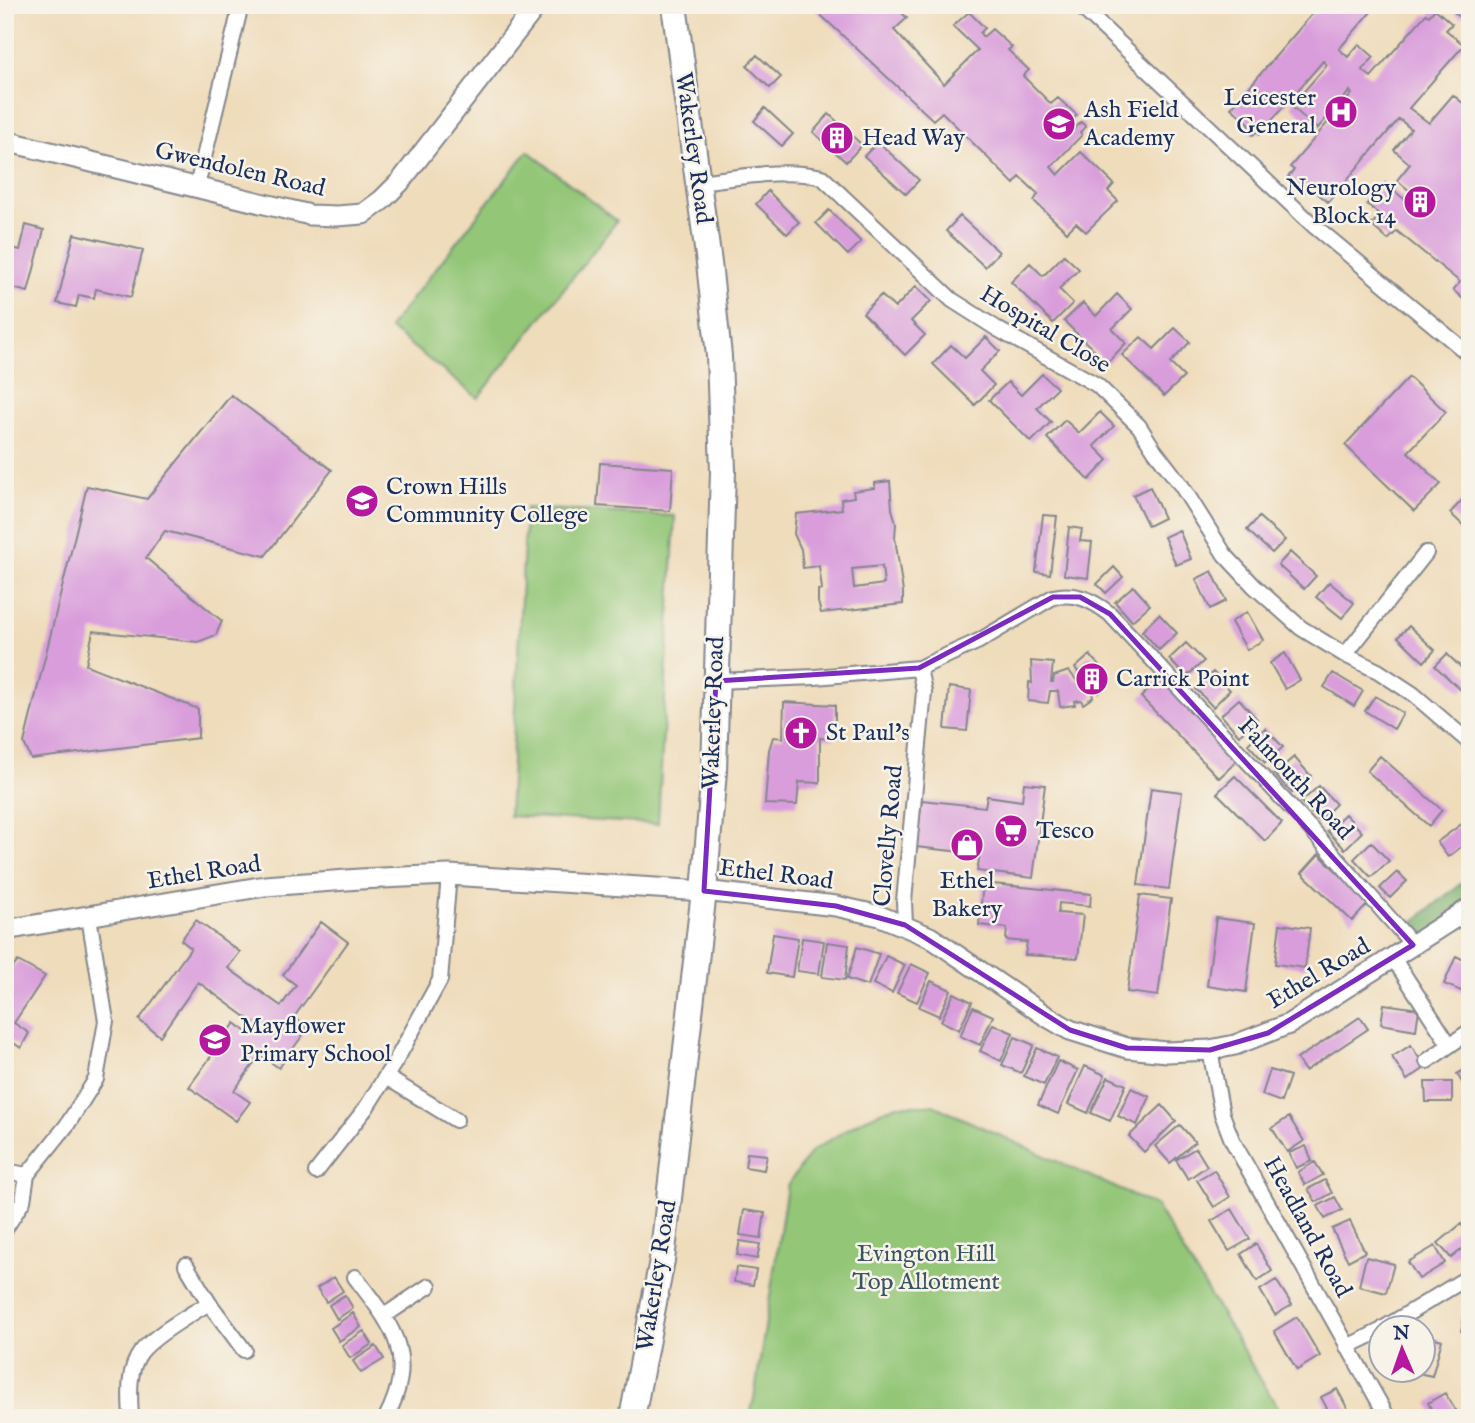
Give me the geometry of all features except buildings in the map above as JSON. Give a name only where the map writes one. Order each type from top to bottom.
[{"type":"highway","name":"Wakerley Road","points":[[632,1418],[662,1260],[704,891],[714,771],[723,471],[722,405],[709,263],[674,5]]},
{"type":"street","points":[[197,186],[241,5]]},
{"type":"street","name":"Gwendolen Road","points":[[5,141],[310,215],[363,214],[400,182],[537,5]]},
{"type":"street","points":[[1079,5],[1313,225],[1470,355]]},
{"type":"street","name":"Hospital Close","points":[[696,182],[800,172],[822,177],[953,300],[999,330],[1097,385],[1139,426],[1181,485],[1224,555],[1301,628],[1413,694],[1470,743]]},
{"type":"street","points":[[1345,655],[1426,553]]},
{"type":"street","name":"Falmouth Road","points":[[716,681],[815,677],[919,668],[979,641],[1053,597],[1064,595],[1095,602],[1110,614],[1309,828],[1413,945]]},
{"type":"street","name":"Clovelly Road","points":[[905,925],[904,901],[924,692],[919,668]]},
{"type":"street","points":[[316,1172],[366,1108],[440,981],[449,875]]},
{"type":"street","name":"Ethel Road","points":[[5,930],[265,886],[360,878],[449,875],[704,891],[836,906],[880,916],[905,925],[941,944],[1070,1030],[1127,1048],[1167,1052],[1210,1050],[1235,1045],[1289,1024],[1470,908]]},
{"type":"street","points":[[5,1229],[23,1200],[27,1175],[67,1125],[96,1079],[106,1021],[89,917]]},
{"type":"street","points":[[1393,958],[1449,1044]]},
{"type":"street","points":[[1427,1061],[1470,1031]]},
{"type":"street","name":"Headland Road","points":[[1210,1050],[1222,1114],[1232,1140],[1388,1418]]},
{"type":"street","points":[[386,1077],[456,1120]]},
{"type":"street","points":[[5,1171],[27,1175]]},
{"type":"street","points":[[186,1265],[209,1303],[244,1350]]},
{"type":"street","points":[[1407,1314],[1470,1276]]},
{"type":"street","points":[[355,1277],[384,1316],[399,1345],[401,1371],[394,1401],[386,1418]]},
{"type":"street","points":[[384,1316],[429,1286]]},
{"type":"street","points":[[131,1418],[130,1381],[140,1353],[209,1303]]},
{"type":"street","points":[[1347,1347],[1366,1337]]},
{"type":"highlighted area","points":[[1053,597],[1080,597],[1110,614],[1413,945],[1268,1033],[1210,1050],[1127,1048],[1070,1030],[905,925],[836,906],[704,891],[716,681],[919,668]]},
{"type":"green space","points":[[528,151],[617,221],[478,398],[389,328]]},
{"type":"green space","points":[[526,508],[675,516],[658,824],[509,816]]},
{"type":"green space","points":[[1470,876],[1470,908],[1413,945],[1402,931]]},
{"type":"green space","name":"Evington Hill Top Allotment","points":[[897,1105],[933,1105],[1156,1206],[1284,1418],[749,1418],[787,1186],[811,1152],[862,1120]]},
{"type":"place","name":"Leicester General","points":[[1341,112]]},
{"type":"place","name":"Ash Field Academy","points":[[1059,124]]},
{"type":"place","name":"Head Way","points":[[837,138]]},
{"type":"place","name":"Neurology Block 14","points":[[1420,202]]},
{"type":"place","name":"Crown Hills Community College","points":[[362,501]]},
{"type":"place","name":"Carrick Point","points":[[1092,679]]},
{"type":"place","name":"St Paul's","points":[[801,733]]},
{"type":"place","name":"Tesco","points":[[1011,831]]},
{"type":"place","name":"Ethel Bakery","points":[[967,845]]},
{"type":"place","name":"Mayflower Primary School","points":[[215,1040]]}]
